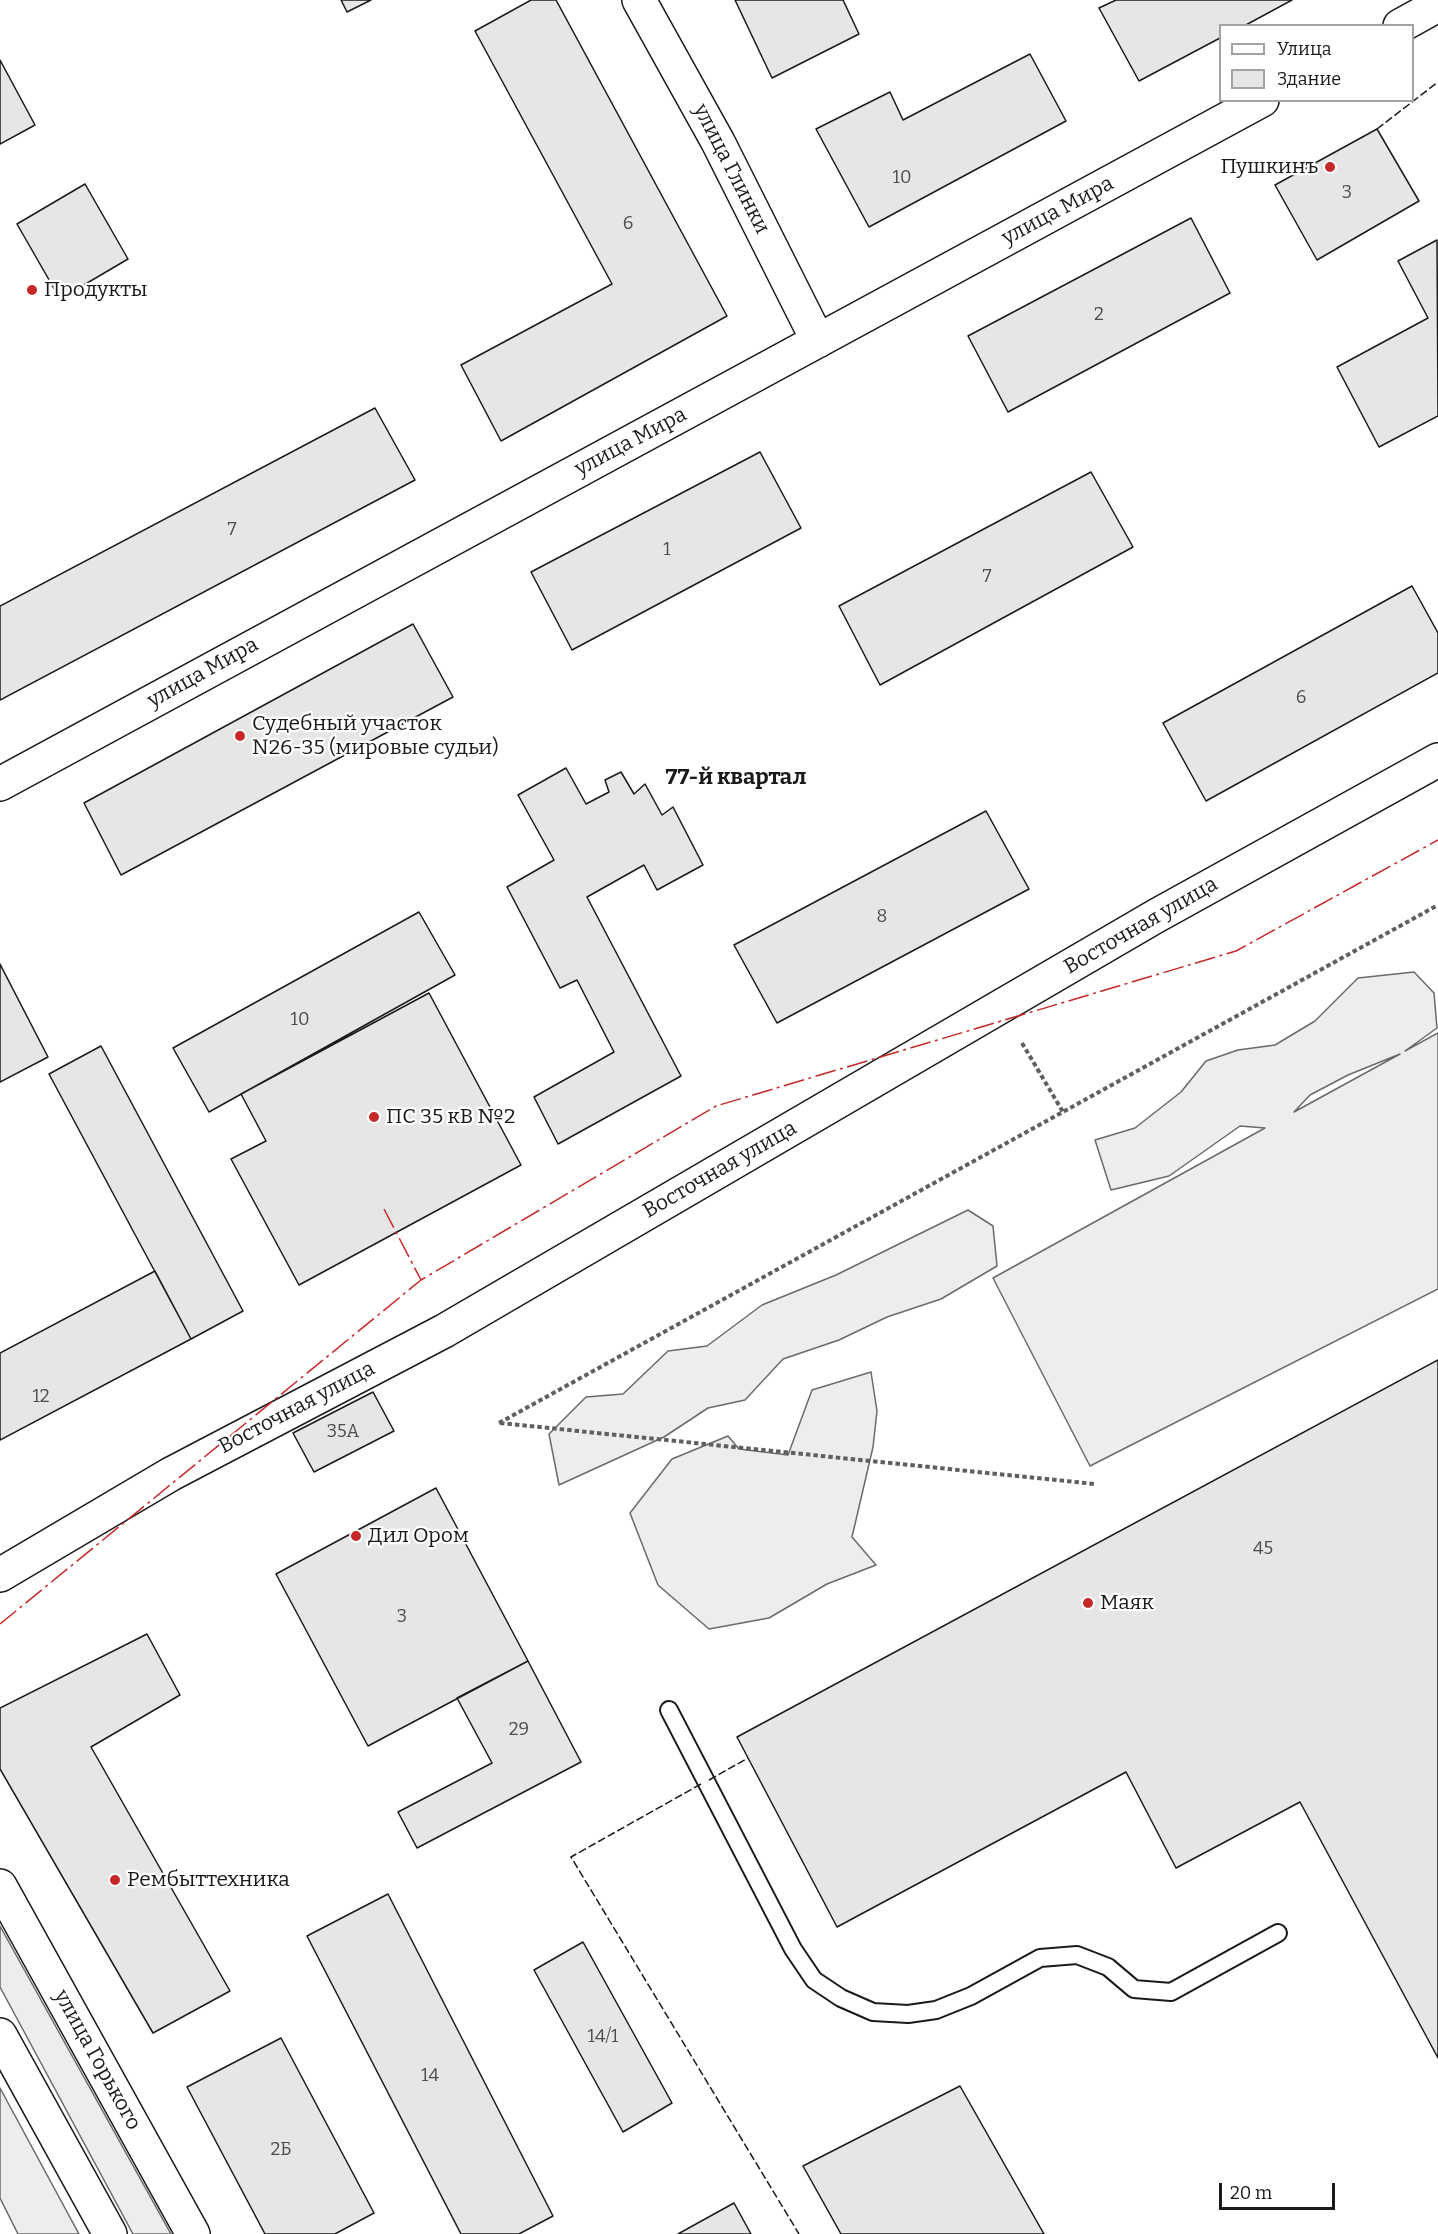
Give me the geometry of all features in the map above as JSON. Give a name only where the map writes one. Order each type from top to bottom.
[{"type":"street","name":"улица Глинки","points":[[639,0],[718,142],[818,341]]},
{"type":"street","points":[[1404,24],[1438,5]]},
{"type":"street","name":"улица Мира","points":[[0,784],[1258,102]]},
{"type":"street","name":"Восточная улица","points":[[0,1575],[171,1474],[444,1331],[1156,916],[1438,760]]},
{"type":"street","name":"улица Горького","points":[[0,1886],[194,2234]]},
{"type":"street","points":[[0,2035],[110,2234]]},
{"type":"lane","points":[[669,1710],[748,1866],[803,1964],[814,1980],[841,1998],[873,2012],[908,2014],[936,2010],[971,1996],[1041,1958],[1077,1955],[1108,1967],[1134,1989],[1171,1992],[1278,1933]]},
{"type":"path","points":[[1095,1484],[499,1423],[1438,905]]},
{"type":"path","points":[[1022,1042],[1063,1112]]},
{"type":"shaded area","points":[[1414,972],[1434,993],[1437,1028],[1405,1051],[1438,1033],[1438,1289],[1090,1466],[993,1278],[1265,1128],[1240,1126],[1169,1176],[1111,1190],[1095,1140],[1135,1128],[1181,1092],[1206,1061],[1238,1050],[1275,1045],[1315,1021],[1358,978]],"holes":[[[1400,1054],[1294,1112],[1310,1095],[1348,1075]]]},
{"type":"shaded area","points":[[968,1210],[993,1226],[997,1266],[941,1299],[887,1317],[839,1340],[783,1359],[745,1400],[708,1408],[664,1437],[559,1485],[549,1434],[586,1397],[623,1394],[668,1351],[707,1346],[762,1305],[836,1275]]},
{"type":"shaded area","points":[[871,1372],[877,1411],[873,1447],[852,1537],[876,1565],[827,1584],[769,1618],[709,1629],[658,1585],[630,1513],[672,1459],[728,1436],[739,1449],[788,1455],[812,1390]]},
{"type":"shaded area","points":[[0,1926],[171,2234],[133,2234],[0,1987]]},
{"type":"shaded area","points":[[0,2088],[79,2234],[18,2234],[0,2198]]},
{"type":"building","points":[[341,0],[371,0],[347,12]]},
{"type":"building","points":[[531,0],[556,0],[727,316],[501,441],[461,365],[612,284],[475,31]]},
{"type":"building","points":[[735,0],[843,0],[859,34],[772,78]]},
{"type":"building","points":[[1116,0],[1292,0],[1248,24],[1219,24],[1219,39],[1139,81],[1099,8]]},
{"type":"building","points":[[1030,54],[1066,121],[869,227],[816,129],[890,92],[903,120]]},
{"type":"building","points":[[0,60],[35,125],[0,144]]},
{"type":"building","points":[[1377,129],[1419,201],[1317,260],[1275,185]]},
{"type":"building","points":[[85,184],[128,259],[60,299],[17,224]]},
{"type":"building","points":[[1191,218],[1230,293],[1008,412],[968,336]]},
{"type":"building","points":[[1437,240],[1438,416],[1379,447],[1337,367],[1428,318],[1398,261]]},
{"type":"building","points":[[375,408],[415,480],[0,700],[0,606]]},
{"type":"building","points":[[760,452],[801,528],[572,650],[531,572]]},
{"type":"building","points":[[1091,472],[1133,547],[880,685],[839,606]]},
{"type":"building","points":[[1412,586],[1438,633],[1438,673],[1206,801],[1163,723]]},
{"type":"building","points":[[413,624],[453,697],[121,875],[84,803]]},
{"type":"building","points":[[566,768],[586,804],[609,792],[605,780],[621,772],[634,794],[645,784],[662,815],[673,807],[703,865],[657,890],[644,865],[587,897],[681,1076],[558,1144],[534,1097],[614,1052],[577,980],[560,988],[507,887],[554,860],[518,795]]},
{"type":"building","points":[[986,811],[1029,889],[777,1023],[734,945]]},
{"type":"building","points":[[419,912],[455,975],[209,1112],[173,1048]]},
{"type":"building","points":[[0,964],[48,1057],[0,1082]]},
{"type":"building","name":"ПС 35 кВ №2","points":[[429,993],[521,1165],[299,1285],[231,1159],[266,1141],[241,1094]]},
{"type":"building","points":[[101,1046],[243,1311],[191,1339],[49,1074]]},
{"type":"building","points":[[155,1271],[191,1339],[0,1440],[0,1353]]},
{"type":"building","points":[[1438,1360],[1438,2058],[1300,1802],[1176,1868],[1126,1772],[837,1927],[737,1737]]},
{"type":"building","points":[[373,1392],[394,1431],[314,1472],[293,1433]]},
{"type":"building","points":[[436,1488],[528,1661],[368,1746],[276,1574]]},
{"type":"building","name":"Рембыттехника","points":[[147,1634],[180,1695],[91,1747],[230,1991],[153,2033],[0,1769],[0,1708]]},
{"type":"building","points":[[528,1661],[581,1762],[417,1848],[398,1812],[492,1763],[457,1698]]},
{"type":"building","points":[[388,1894],[553,2216],[519,2234],[461,2234],[307,1936]]},
{"type":"building","points":[[583,1942],[672,2103],[623,2132],[534,1970]]},
{"type":"building","points":[[281,2038],[374,2213],[335,2234],[265,2234],[187,2087]]},
{"type":"building","points":[[960,2086],[1044,2234],[841,2234],[803,2166]]},
{"type":"building","points":[[734,2203],[751,2234],[678,2234]]},
{"type":"fence","points":[[1414,100],[1438,82]]},
{"type":"fence","points":[[1377,129],[1412,102]]},
{"type":"fence","points":[[709,1780],[748,1758]]},
{"type":"fence","points":[[701,1784],[571,1857],[799,2234]]},
{"type":"power","points":[[0,1624],[421,1280],[716,1106],[1236,951],[1438,840]]},
{"type":"power","points":[[384,1209],[421,1280]]},
{"type":"place","name":"Пушкинъ","points":[[1330,167]]},
{"type":"place","name":"Продукты","points":[[32,290]]},
{"type":"place","name":"Судебный участок N26-35 (мировые судьи)","points":[[240,736]]},
{"type":"place","name":"ПС 35 кВ №2","points":[[374,1117]]},
{"type":"place","name":"Дил Ором","points":[[356,1536]]},
{"type":"place","name":"Маяк","points":[[1088,1603]]},
{"type":"place","name":"Рембыттехника","points":[[115,1880]]},
{"type":"district","name":"77-й квартал","points":[[736,778]]}]
